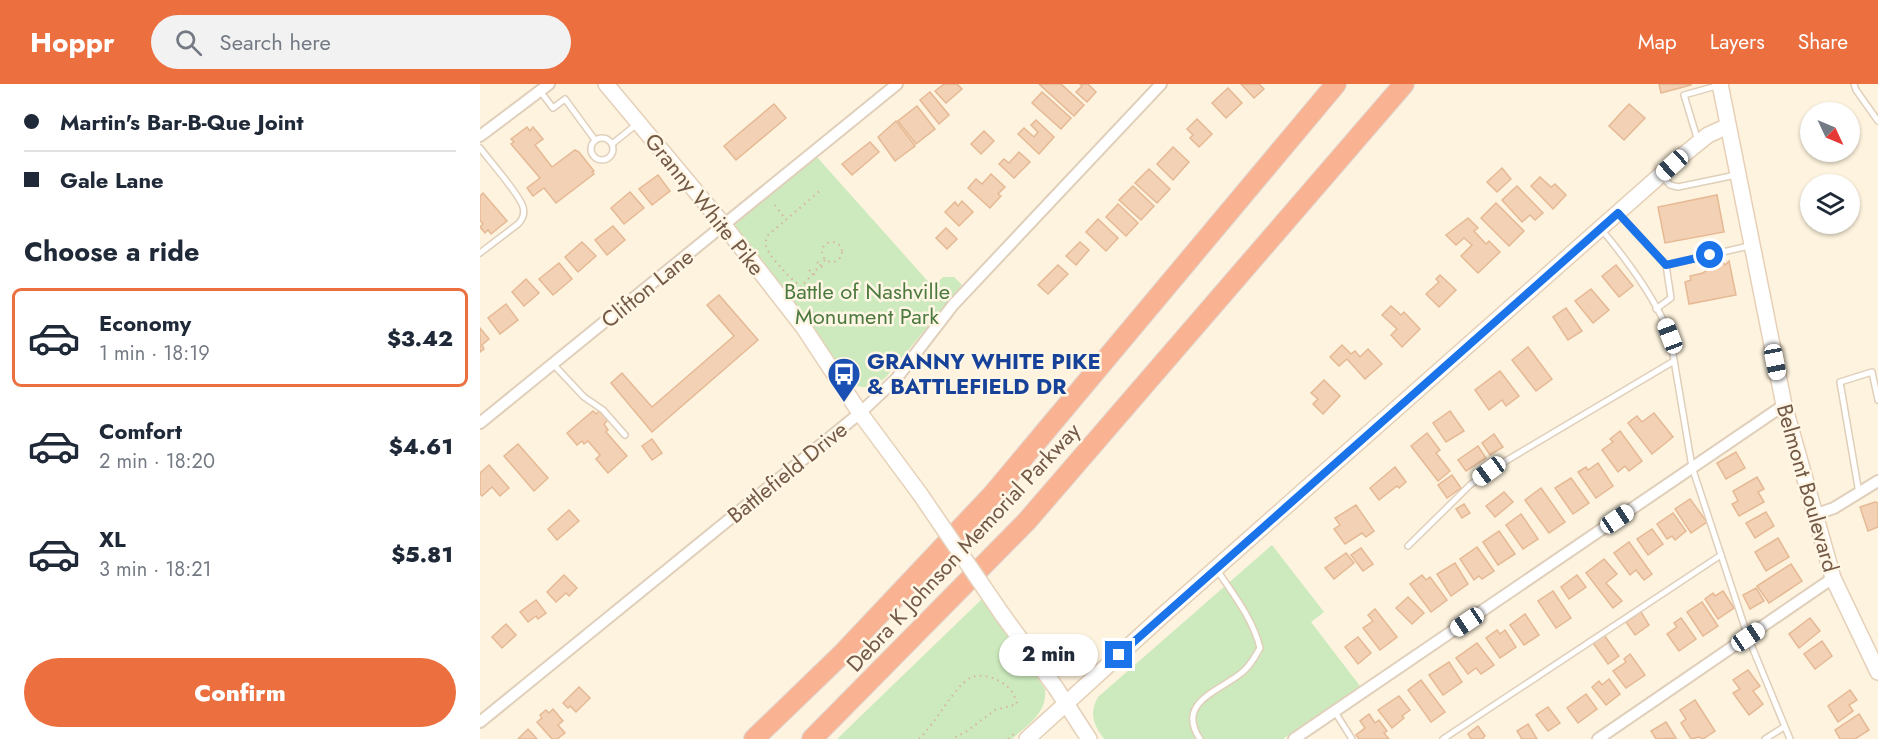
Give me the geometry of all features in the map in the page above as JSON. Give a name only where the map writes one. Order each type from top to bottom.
[{"type":"highway","name":"Debra K Johnson Memorial Parkway","points":[[754,739],[841,655],[993,494],[1336,84]]},
{"type":"highway","name":"Debra K Johnson Memorial Parkway","points":[[812,739],[1027,520],[1404,84]]},
{"type":"street","points":[[480,136],[549,84]]},
{"type":"street","name":"Granny White Pike","points":[[606,84],[723,224],[804,328],[860,413],[920,494],[1089,739]]},
{"type":"street","name":"Clifton Lane","points":[[480,423],[897,84]]},
{"type":"street","name":"Battlefield Drive","points":[[480,722],[860,413],[896,379],[953,305],[1161,84]]},
{"type":"street","name":"Belmont Boulevard","points":[[1720,85],[1784,405],[1833,579],[1878,672]]},
{"type":"street","points":[[1027,739],[1216,568],[1661,175],[1708,135],[1728,126]]},
{"type":"street","points":[[1294,739],[1784,405]]},
{"type":"street","points":[[1814,515],[1834,508],[1878,481]]},
{"type":"street","points":[[1598,739],[1833,579]]},
{"type":"lane","points":[[1854,84],[1878,122]]},
{"type":"lane","points":[[1698,143],[1684,94],[1720,85]]},
{"type":"lane","points":[[540,91],[553,108],[565,99],[595,140]]},
{"type":"lane","points":[[612,144],[638,123]]},
{"type":"lane","points":[[603,137],[612,144],[614,150],[611,156],[605,160],[594,157],[591,151],[595,140],[603,137]]},
{"type":"lane","points":[[480,148],[520,200],[524,212],[518,224],[480,253]]},
{"type":"lane","points":[[1661,175],[1670,185],[1678,187],[1737,174]]},
{"type":"lane","points":[[1618,213],[1666,265],[1671,298],[1656,309]]},
{"type":"lane","points":[[1601,228],[1620,252],[1670,336],[1692,467],[1748,637],[1790,739]]},
{"type":"lane","points":[[1666,265],[1752,245]]},
{"type":"lane","points":[[1408,546],[1470,485],[1489,471],[1674,361]]},
{"type":"lane","points":[[553,364],[584,397],[603,410],[625,435]]},
{"type":"lane","points":[[1859,493],[1840,382],[1872,372],[1878,400]]},
{"type":"lane","points":[[1443,739],[1721,555]]},
{"type":"lane","points":[[1200,739],[1192,726],[1195,707],[1204,698],[1242,673],[1260,648],[1246,616],[1216,568]]},
{"type":"lane","points":[[1335,712],[1353,739]]},
{"type":"lane","points":[[1765,739],[1784,727]]},
{"type":"path","points":[[816,298],[800,288],[766,247],[767,236],[822,189]]},
{"type":"path","points":[[775,206],[786,220]]},
{"type":"path","points":[[831,242],[838,244],[842,251],[840,259],[834,262],[825,260],[822,254],[824,246],[831,242]]},
{"type":"path","points":[[800,288],[825,260]]},
{"type":"path","points":[[817,262],[824,268]]},
{"type":"path","points":[[809,270],[818,278]]},
{"type":"path","points":[[919,739],[937,719],[953,695],[970,678],[988,677],[1001,681],[1011,690],[1017,704],[995,710],[968,731],[952,739]]},
{"type":"green space","name":"Battle of Nashville Monument Park","points":[[816,156],[933,287],[943,277],[954,277],[962,285],[886,377],[871,386],[861,387],[845,379],[730,226]]},
{"type":"green space","points":[[1272,545],[1324,612],[1311,622],[1360,686],[1283,739],[1104,739],[1097,728],[1093,713],[1098,697]]},
{"type":"green space","points":[[982,599],[1045,689],[1040,712],[1030,723],[1012,739],[837,739]]},
{"type":"building","points":[[944,84],[957,84],[962,89],[946,103],[935,91]]},
{"type":"building","points":[[1039,84],[1061,84],[1084,105],[1074,116]]},
{"type":"building","points":[[1080,84],[1088,84],[1096,92],[1087,102],[1076,92],[1082,86]]},
{"type":"building","points":[[1241,84],[1259,84],[1264,89],[1254,98]]},
{"type":"building","points":[[1659,84],[1691,84],[1691,85],[1661,93]]},
{"type":"building","points":[[1228,88],[1242,103],[1226,118],[1212,103]]},
{"type":"building","points":[[930,92],[949,115],[939,124],[920,100]]},
{"type":"building","points":[[1042,92],[1071,118],[1061,129],[1032,103]]},
{"type":"building","points":[[774,104],[786,118],[736,160],[724,146]]},
{"type":"building","points":[[1629,104],[1645,118],[1624,140],[1609,126]]},
{"type":"building","points":[[917,106],[935,129],[916,144],[898,121]]},
{"type":"building","points":[[1197,119],[1212,134],[1199,147],[1190,138],[1193,135],[1187,129]]},
{"type":"building","points":[[1036,120],[1054,137],[1039,154],[1018,134],[1024,128],[1034,137],[1038,132],[1031,125]]},
{"type":"building","points":[[896,121],[915,146],[895,161],[878,137]]},
{"type":"building","points":[[527,127],[530,131],[533,127],[543,139],[535,145],[552,167],[575,150],[579,152],[594,174],[556,203],[544,188],[533,196],[527,188],[540,178],[511,144],[514,142],[511,139]]},
{"type":"building","points":[[984,131],[994,141],[981,154],[971,144]]},
{"type":"building","points":[[870,142],[879,152],[852,175],[842,164]]},
{"type":"building","points":[[1173,147],[1189,162],[1173,180],[1157,164]]},
{"type":"building","points":[[1019,152],[1030,162],[1014,178],[999,164],[1004,159],[1009,163]]},
{"type":"building","points":[[1502,168],[1511,179],[1497,192],[1487,182]]},
{"type":"building","points":[[1149,169],[1170,189],[1157,203],[1135,183]]},
{"type":"building","points":[[991,174],[1005,187],[998,194],[1001,196],[990,208],[968,188],[976,179],[982,184]]},
{"type":"building","points":[[658,175],[670,191],[652,205],[639,189]]},
{"type":"building","points":[[1540,177],[1551,187],[1555,184],[1566,195],[1553,209],[1531,186]]},
{"type":"building","points":[[1133,186],[1154,206],[1141,220],[1119,200]]},
{"type":"building","points":[[1517,186],[1543,213],[1535,220],[1530,215],[1522,222],[1502,200]]},
{"type":"building","points":[[630,192],[644,208],[624,224],[611,208]]},
{"type":"building","points":[[483,193],[507,221],[491,234],[488,230],[485,233],[480,227],[483,224],[480,220],[480,196]]},
{"type":"building","points":[[1717,195],[1724,232],[1665,243],[1658,207]]},
{"type":"building","points":[[962,201],[973,212],[959,226],[945,212],[955,202],[958,206]]},
{"type":"building","points":[[1496,203],[1524,231],[1509,246],[1481,218]]},
{"type":"building","points":[[1118,204],[1138,223],[1126,236],[1106,217]]},
{"type":"building","points":[[1468,218],[1478,228],[1474,231],[1486,244],[1489,241],[1500,252],[1478,273],[1461,256],[1472,245],[1464,238],[1456,245],[1446,235]]},
{"type":"building","points":[[1098,219],[1118,238],[1106,251],[1086,232]]},
{"type":"building","points":[[613,226],[625,240],[607,255],[595,240]]},
{"type":"building","points":[[946,228],[957,239],[947,249],[936,238]]},
{"type":"building","points":[[582,242],[596,256],[578,272],[565,257]]},
{"type":"building","points":[[1080,242],[1089,250],[1076,265],[1066,256]]},
{"type":"building","points":[[1720,258],[1725,265],[1729,261],[1736,295],[1689,304],[1685,282],[1691,280],[1690,276],[1703,273],[1708,269],[1707,267]]},
{"type":"building","points":[[559,263],[572,279],[553,295],[539,279]]},
{"type":"building","points":[[1058,265],[1068,274],[1048,294],[1038,285]]},
{"type":"building","points":[[1616,265],[1633,286],[1619,297],[1602,276]]},
{"type":"building","points":[[1440,275],[1456,290],[1439,307],[1426,294],[1439,282],[1436,279]]},
{"type":"building","points":[[526,279],[539,293],[524,306],[512,292]]},
{"type":"building","points":[[1591,289],[1609,310],[1593,323],[1575,301]]},
{"type":"building","points":[[719,295],[758,340],[652,432],[611,383],[622,373],[652,407],[734,336],[707,305]]},
{"type":"building","points":[[506,304],[518,320],[500,334],[488,318]]},
{"type":"building","points":[[1391,306],[1401,315],[1404,312],[1420,329],[1402,347],[1391,335],[1397,329],[1382,315]]},
{"type":"building","points":[[1566,308],[1582,331],[1568,340],[1553,317]]},
{"type":"building","points":[[480,328],[489,339],[482,345],[484,349],[480,352]]},
{"type":"building","points":[[1342,345],[1351,354],[1355,351],[1360,357],[1368,349],[1382,364],[1365,379],[1347,359],[1339,366],[1330,357]]},
{"type":"building","points":[[1528,347],[1552,379],[1536,391],[1512,360]]},
{"type":"building","points":[[1500,371],[1519,396],[1506,406],[1502,400],[1489,410],[1475,390]]},
{"type":"building","points":[[1324,380],[1340,396],[1323,414],[1313,404],[1318,399],[1311,393]]},
{"type":"building","points":[[600,410],[608,420],[604,424],[608,430],[606,432],[627,456],[608,473],[596,459],[600,455],[588,441],[584,444],[582,441],[577,445],[567,433],[593,411],[596,414]]},
{"type":"building","points":[[1450,411],[1464,431],[1446,442],[1433,423]]},
{"type":"building","points":[[1654,413],[1673,437],[1652,454],[1628,423],[1637,416],[1642,422]]},
{"type":"building","points":[[1620,431],[1642,461],[1629,471],[1625,466],[1618,472],[1602,450],[1613,442],[1610,439]]},
{"type":"building","points":[[1427,433],[1440,450],[1436,453],[1450,471],[1438,481],[1411,446]]},
{"type":"building","points":[[1494,434],[1503,447],[1490,455],[1482,443]]},
{"type":"building","points":[[652,439],[662,453],[652,460],[642,446]]},
{"type":"building","points":[[518,444],[548,478],[534,491],[504,456]]},
{"type":"building","points":[[1478,446],[1486,458],[1466,471],[1458,460]]},
{"type":"building","points":[[1736,452],[1745,468],[1726,479],[1717,463]]},
{"type":"building","points":[[1598,463],[1613,486],[1596,498],[1578,472],[1586,467],[1588,470]]},
{"type":"building","points":[[489,465],[509,488],[500,496],[492,487],[482,496],[480,494],[480,473]]},
{"type":"building","points":[[1395,467],[1406,482],[1379,500],[1370,488]]},
{"type":"building","points":[[1452,475],[1461,488],[1447,498],[1438,485]]},
{"type":"building","points":[[1757,477],[1764,489],[1758,492],[1764,502],[1739,516],[1732,504],[1738,501],[1733,491]]},
{"type":"building","points":[[1571,478],[1589,503],[1573,514],[1555,488]]},
{"type":"building","points":[[1541,488],[1565,522],[1549,533],[1525,500]]},
{"type":"building","points":[[1504,492],[1513,502],[1495,517],[1486,506]]},
{"type":"building","points":[[1690,499],[1707,522],[1691,533],[1675,509]]},
{"type":"building","points":[[1878,503],[1878,527],[1868,531],[1860,507]]},
{"type":"building","points":[[1464,504],[1470,513],[1462,518],[1456,509]]},
{"type":"building","points":[[1356,505],[1374,531],[1366,537],[1362,533],[1345,544],[1334,529],[1340,525],[1335,518]]},
{"type":"building","points":[[569,510],[579,521],[557,540],[548,529]]},
{"type":"building","points":[[1766,512],[1774,526],[1755,538],[1746,523]]},
{"type":"building","points":[[1673,513],[1686,531],[1675,540],[1672,536],[1667,539],[1657,524]]},
{"type":"building","points":[[1521,514],[1538,539],[1523,549],[1506,525]]},
{"type":"building","points":[[1652,529],[1663,544],[1648,555],[1637,539]]},
{"type":"building","points":[[1499,531],[1515,554],[1498,565],[1483,542]]},
{"type":"building","points":[[1778,538],[1789,557],[1766,571],[1755,552]]},
{"type":"building","points":[[1629,542],[1652,574],[1644,580],[1636,570],[1630,575],[1614,553]]},
{"type":"building","points":[[1477,547],[1494,571],[1482,579],[1479,576],[1474,580],[1460,559]]},
{"type":"building","points":[[1361,548],[1373,564],[1363,571],[1351,555]]},
{"type":"building","points":[[1346,553],[1354,563],[1334,579],[1325,568]]},
{"type":"building","points":[[1604,559],[1617,574],[1606,583],[1622,601],[1613,608],[1586,573]]},
{"type":"building","points":[[1455,563],[1468,584],[1451,596],[1437,574]]},
{"type":"building","points":[[1791,564],[1802,581],[1769,603],[1757,586]]},
{"type":"building","points":[[564,575],[577,588],[569,596],[566,593],[556,602],[547,592]]},
{"type":"building","points":[[1422,575],[1426,580],[1430,577],[1447,600],[1431,612],[1410,584]]},
{"type":"building","points":[[1577,575],[1586,587],[1569,599],[1561,587]]},
{"type":"building","points":[[1756,588],[1764,601],[1750,609],[1743,595]]},
{"type":"building","points":[[1553,591],[1571,618],[1556,628],[1538,601]]},
{"type":"building","points":[[1723,591],[1734,608],[1718,619],[1705,599],[1713,593],[1715,596]]},
{"type":"building","points":[[1408,597],[1424,613],[1412,624],[1396,608]]},
{"type":"building","points":[[536,600],[546,613],[528,622],[520,612]]},
{"type":"building","points":[[1702,602],[1718,626],[1703,636],[1687,612]]},
{"type":"building","points":[[1375,609],[1397,637],[1380,650],[1363,628],[1373,621],[1368,615]]},
{"type":"building","points":[[1641,612],[1649,625],[1635,635],[1626,622]]},
{"type":"building","points":[[1525,614],[1539,635],[1524,645],[1510,625]]},
{"type":"building","points":[[1681,618],[1696,639],[1679,651],[1667,634],[1677,627],[1674,623]]},
{"type":"building","points":[[1810,618],[1820,631],[1799,648],[1789,634]]},
{"type":"building","points":[[506,624],[516,635],[502,648],[492,637]]},
{"type":"building","points":[[1497,630],[1500,634],[1505,630],[1516,647],[1500,658],[1486,638]]},
{"type":"building","points":[[1604,635],[1619,656],[1608,664],[1593,643]]},
{"type":"building","points":[[1358,637],[1371,653],[1358,664],[1345,647]]},
{"type":"building","points":[[1822,641],[1832,656],[1815,669],[1804,654]]},
{"type":"building","points":[[1477,643],[1494,665],[1481,674],[1476,668],[1468,674],[1456,658]]},
{"type":"building","points":[[1630,654],[1645,675],[1626,688],[1613,671],[1626,662],[1624,659]]},
{"type":"building","points":[[1449,662],[1462,682],[1443,695],[1429,675]]},
{"type":"building","points":[[1748,670],[1760,686],[1753,691],[1763,704],[1749,715],[1733,693],[1740,689],[1733,680]]},
{"type":"building","points":[[1609,679],[1620,694],[1606,705],[1592,687],[1599,681],[1602,685]]},
{"type":"building","points":[[1421,680],[1445,712],[1431,722],[1408,690]]},
{"type":"building","points":[[579,687],[590,698],[576,712],[563,703]]},
{"type":"building","points":[[1850,690],[1857,700],[1849,705],[1853,711],[1838,722],[1828,706]]},
{"type":"building","points":[[1586,694],[1597,709],[1578,723],[1567,708]]},
{"type":"building","points":[[1399,696],[1410,710],[1392,728],[1378,710]]},
{"type":"building","points":[[1695,700],[1715,731],[1703,739],[1699,737],[1691,739],[1681,723],[1686,719],[1680,710]]},
{"type":"building","points":[[1548,707],[1560,723],[1548,731],[1536,715]]},
{"type":"building","points":[[553,709],[563,721],[558,725],[565,733],[557,739],[552,739],[537,722],[546,710],[549,713]]},
{"type":"building","points":[[1369,714],[1375,723],[1379,720],[1387,731],[1384,733],[1389,739],[1359,739],[1356,735],[1365,728],[1360,721]]},
{"type":"building","points":[[1859,714],[1869,730],[1855,739],[1840,739],[1835,730]]},
{"type":"building","points":[[1666,722],[1676,738],[1656,739],[1651,731]]},
{"type":"building","points":[[1528,724],[1537,739],[1522,739],[1517,731]]},
{"type":"building","points":[[1478,726],[1485,736],[1482,739],[1471,739],[1468,734]]},
{"type":"building","points":[[528,729],[537,739],[518,739]]},
{"type":"place","name":"GRANNY WHITE PIKE & BATTLEFIELD DR","points":[[844,403]]},
{"type":"route","points":[[1119,655],[1618,213],[1666,265],[1710,255]]}]
